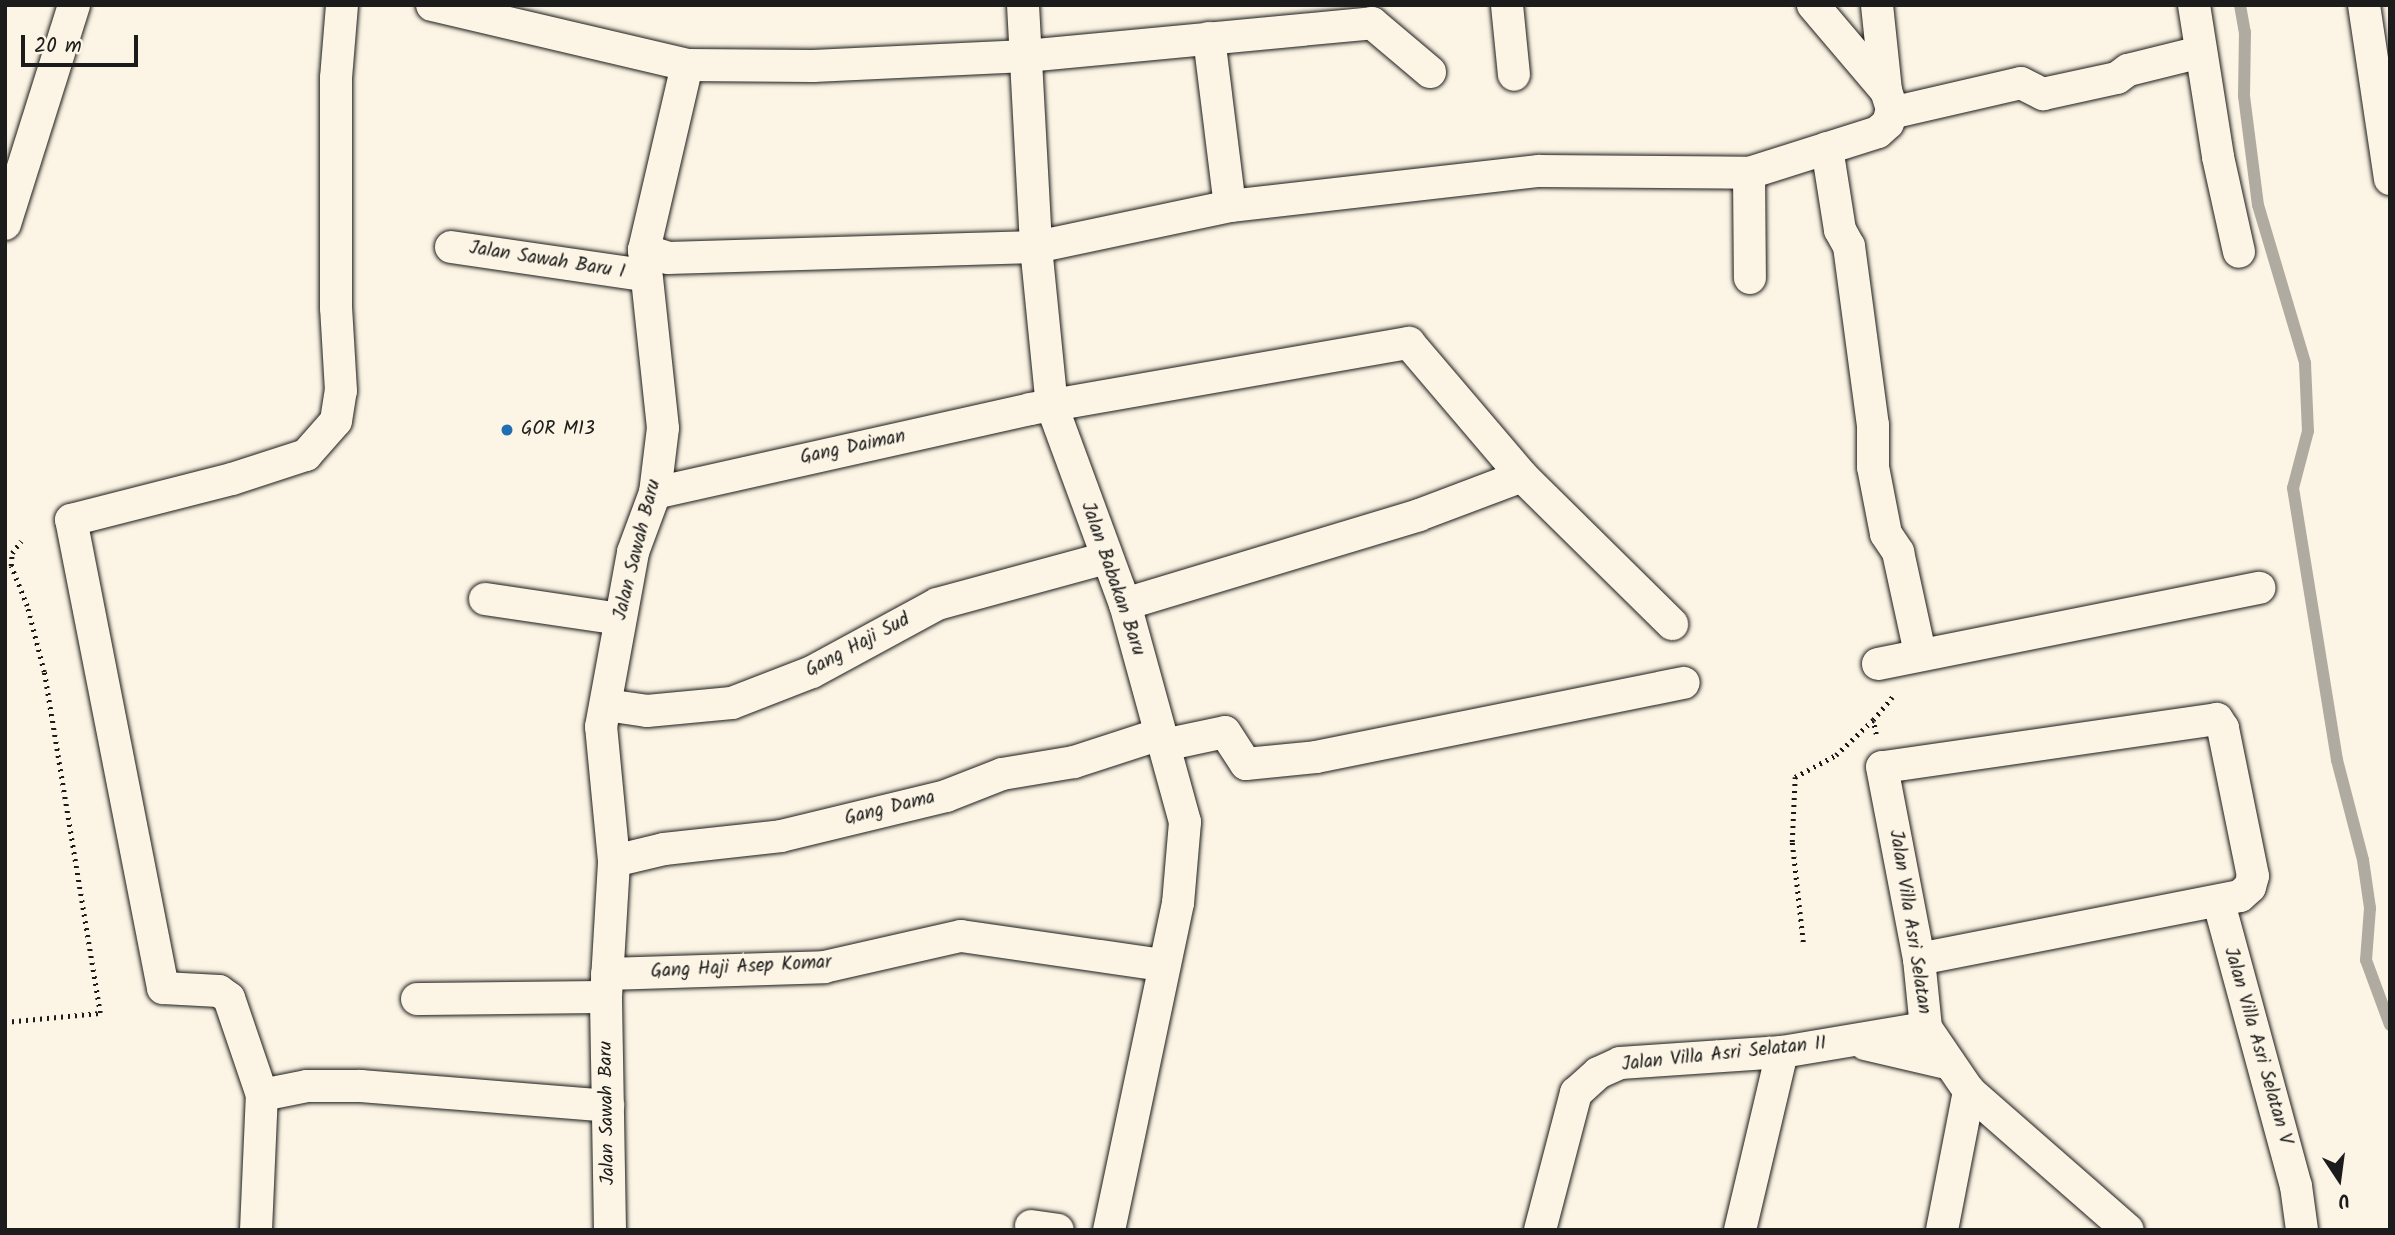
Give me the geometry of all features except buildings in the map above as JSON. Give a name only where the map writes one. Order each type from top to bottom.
[{"type":"street","points":[[7,212],[75,5]]},
{"type":"street","points":[[256,1230],[262,1095],[229,998],[219,991],[163,988],[71,520],[232,479],[306,455],[336,421],[341,390],[336,308],[336,78],[342,5]]},
{"type":"street","points":[[432,5],[687,65],[813,66],[1026,56],[1209,38],[1372,14],[1430,72]]},
{"type":"street","name":"Jalan Babakan Baru","points":[[1023,5],[1036,247],[1052,406],[1125,604],[1185,822],[1178,903],[1109,1230]]},
{"type":"street","points":[[1507,5],[1514,75]]},
{"type":"street","points":[[1813,5],[1888,102]]},
{"type":"street","points":[[1877,5],[1888,102]]},
{"type":"street","points":[[2193,5],[2239,253]]},
{"type":"street","points":[[2364,5],[2390,179]]},
{"type":"street","points":[[1209,38],[1230,206]]},
{"type":"street","points":[[1888,102],[2021,83],[2043,93],[2117,78],[2129,70],[2201,52]]},
{"type":"street","name":"Jalan Sawah Baru","points":[[610,1230],[607,986],[614,861],[601,727],[634,552],[655,493],[663,428],[644,262],[687,65]]},
{"type":"street","name":"Jalan Sawah Baru I","points":[[451,247],[644,262],[668,258],[1036,247],[1230,206],[1539,171],[1749,173],[1878,132],[1888,102]]},
{"type":"street","points":[[1827,148],[1840,233],[1849,246],[1873,425],[1873,467],[1886,534],[1898,552],[1920,653]]},
{"type":"street","points":[[1749,173],[1750,278]]},
{"type":"street","name":"Gang Daiman","points":[[655,493],[1052,406],[1409,343],[1522,475]]},
{"type":"street","points":[[1125,604],[1419,515],[1522,475],[1672,624]]},
{"type":"street","name":"Gang Haji Sud","points":[[606,705],[648,710],[732,703],[813,673],[937,604],[1106,558]]},
{"type":"street","points":[[1878,664],[1920,653],[2259,588]]},
{"type":"street","points":[[485,598],[620,619]]},
{"type":"street","name":"Gang Dama","points":[[614,861],[664,849],[781,836],[946,796],[1002,774],[1074,762],[1162,740],[1225,732],[1246,764],[1316,757],[1685,683]]},
{"type":"street","points":[[1880,754],[2217,719],[2223,728],[2253,876],[2250,887],[2240,896],[2219,903],[1919,959]]},
{"type":"street","name":"Jalan Villa Asri Selatan","points":[[1880,754],[1919,959],[1926,1028],[1969,1091],[2127,1230]]},
{"type":"street","name":"Jalan Villa Asri Selatan V","points":[[2219,903],[2296,1186],[2302,1230]]},
{"type":"street","name":"Gang Haji Asep Komar","points":[[607,986],[824,967],[961,936],[1163,965]]},
{"type":"street","points":[[417,999],[607,986]]},
{"type":"street","name":"Jalan Villa Asri Selatan II","points":[[1540,1230],[1576,1093],[1598,1073],[1620,1063],[1782,1052],[1926,1028]]},
{"type":"street","name":"Jalan Villa Asri Selatan II","points":[[1854,1041],[1950,1064]]},
{"type":"street","points":[[1740,1230],[1782,1052]]},
{"type":"street","points":[[262,1095],[307,1086],[361,1086],[608,1107]]},
{"type":"street","points":[[1942,1230],[1969,1091]]},
{"type":"path","points":[[5,1022],[100,1013],[44,672],[27,606],[11,566],[12,553],[21,541]]},
{"type":"path","points":[[1803,942],[1792,842],[1796,777],[1836,755],[1873,720],[1897,691]]},
{"type":"path","points":[[1873,720],[1880,754]]},
{"type":"waterway","points":[[2240,5],[2245,32],[2244,96],[2258,205],[2305,363],[2308,431],[2293,488],[2337,760],[2363,860],[2370,908],[2366,960],[2390,1025]]},
{"type":"place","name":"GOR M13","points":[[507,430]]}]
